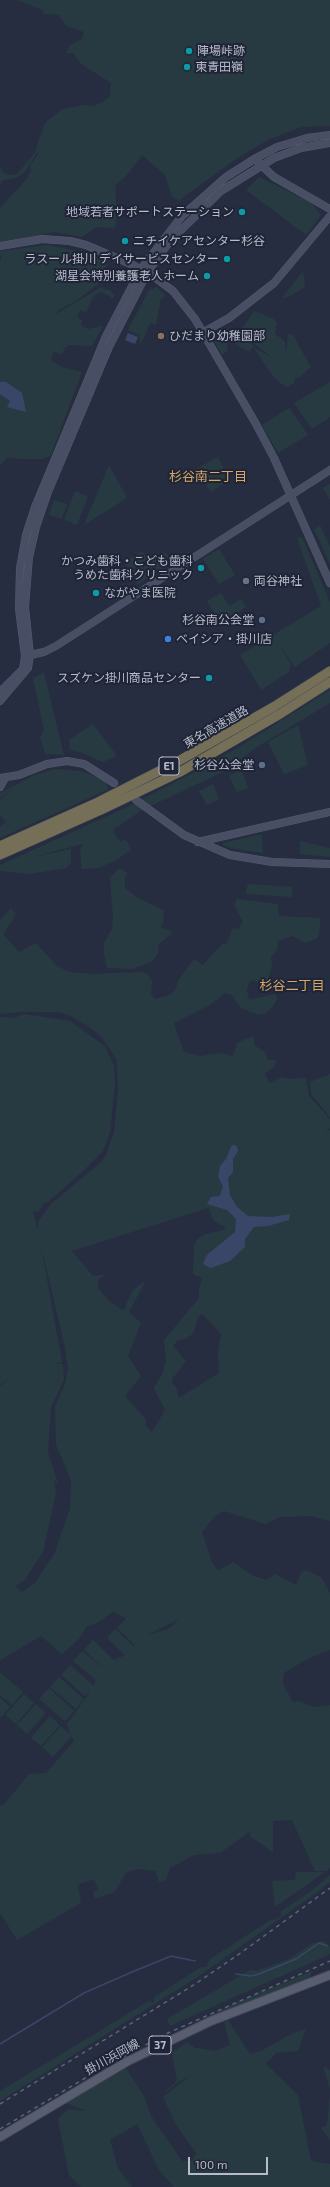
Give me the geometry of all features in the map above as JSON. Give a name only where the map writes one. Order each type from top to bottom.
[{"type":"highway","name":"東名高速道路","points":[[0,846],[98,802],[175,763],[269,710],[330,671]]},
{"type":"highway","name":"東名高速道路","points":[[0,855],[101,810],[180,772],[280,714],[330,682]]},
{"type":"main road","name":"掛川浜岡線","points":[[0,2137],[128,2060],[211,2021],[330,1975]]},
{"type":"street","points":[[0,692],[22,669],[25,656],[19,609],[20,568],[26,535],[35,507],[106,336],[144,271],[182,216],[208,192],[239,168],[267,151],[292,141],[330,134]]},
{"type":"street","points":[[0,701],[28,668],[30,655],[25,607],[29,557],[36,527],[48,492],[103,362],[144,271],[170,241],[221,191],[262,164],[301,148],[330,142]]},
{"type":"street","points":[[262,164],[262,158],[267,151]]},
{"type":"street","points":[[208,192],[255,163],[262,164],[274,177],[330,209]]},
{"type":"street","points":[[202,333],[229,318],[274,283],[330,216]]},
{"type":"street","points":[[0,246],[42,240],[70,241],[99,250],[144,271],[178,297],[195,319],[256,424],[291,495],[330,583]]},
{"type":"street","points":[[30,655],[44,652],[56,646],[330,470]]},
{"type":"street","points":[[0,787],[3,778],[19,775],[47,764],[67,761],[84,764],[114,783]]},
{"type":"street","points":[[136,800],[184,834],[198,842],[230,855],[272,862],[330,864]]},
{"type":"street","points":[[198,842],[330,812]]},
{"type":"shaded area","points":[[17,0],[330,0],[330,126],[301,127],[268,140],[236,159],[179,200],[172,197],[165,175],[142,155],[127,175],[115,186],[117,212],[115,228],[96,227],[82,237],[54,232],[0,243],[0,208],[26,180],[31,170],[30,165],[38,155],[39,150],[23,174],[15,178],[3,180],[0,186],[0,166],[2,171],[6,174],[16,175],[35,153],[41,132],[41,137],[44,125],[48,120],[63,109],[84,105],[93,106],[103,102],[110,96],[111,83],[80,63],[73,53],[66,53],[70,45],[82,39],[84,34],[82,31],[66,26],[59,15],[44,14],[42,10]]},
{"type":"shaded area","points":[[259,177],[312,203],[321,215],[306,235],[246,190]]},
{"type":"shaded area","points":[[48,245],[84,252],[107,262],[105,276],[102,281],[79,299],[59,310],[54,315],[100,288],[109,290],[115,295],[112,299],[110,296],[100,292],[93,297],[86,312],[80,310],[77,317],[82,320],[81,325],[88,329],[103,326],[92,346],[68,345],[66,348],[59,346],[65,349],[62,354],[53,352],[51,360],[62,367],[82,372],[51,455],[42,459],[7,457],[0,466],[0,263],[2,253],[0,257],[0,251]]},
{"type":"shaded area","points":[[303,271],[305,287],[290,296],[282,298]]},
{"type":"shaded area","points":[[157,287],[165,296],[161,299],[156,324],[150,323],[140,346],[140,336],[128,330],[149,290]]},
{"type":"shaded area","points":[[254,311],[274,319],[277,323],[275,334],[285,341],[286,355],[288,334],[293,335],[311,367],[301,376],[294,379],[295,382],[288,387],[284,386],[274,378],[254,348],[273,358],[239,332]]},
{"type":"shaded area","points":[[229,328],[227,351],[222,355],[212,337],[213,334]]},
{"type":"shaded area","points":[[234,331],[254,346],[249,352],[231,341]]},
{"type":"shaded area","points":[[330,382],[330,417],[312,429],[294,403]]},
{"type":"shaded area","points":[[289,408],[308,435],[278,453],[262,425]]},
{"type":"shaded area","points":[[218,457],[229,480],[211,492],[196,469]]},
{"type":"shaded area","points":[[109,465],[127,498],[84,525]]},
{"type":"shaded area","points":[[330,484],[330,500],[323,488]]},
{"type":"shaded area","points":[[75,491],[88,496],[77,525],[64,520]]},
{"type":"shaded area","points":[[54,500],[67,504],[62,519],[49,515]]},
{"type":"shaded area","points":[[320,525],[330,547],[330,564],[314,529]]},
{"type":"shaded area","points":[[302,537],[330,602],[330,643],[295,667],[279,644],[291,664],[289,672],[261,690],[240,655],[321,606],[297,538]]},
{"type":"shaded area","points":[[219,549],[235,575],[219,584],[203,559]]},
{"type":"shaded area","points":[[142,551],[148,559],[130,571],[124,562]]},
{"type":"shaded area","points":[[165,552],[171,561],[158,572],[150,560]]},
{"type":"shaded area","points":[[148,561],[156,573],[138,585],[130,573]]},
{"type":"shaded area","points":[[221,593],[229,606],[241,599],[246,607],[221,623],[207,601]]},
{"type":"shaded area","points":[[44,673],[64,755],[45,754],[40,737],[44,730],[33,678]]},
{"type":"shaded area","points":[[330,690],[330,703],[257,747],[223,772],[144,809],[113,830],[120,842],[126,839],[131,850],[116,860],[99,868],[82,869],[80,850],[83,844],[29,858],[71,849],[71,862],[67,868],[29,874],[0,871],[0,865],[125,808],[202,768],[239,747]]},
{"type":"shaded area","points":[[93,724],[117,756],[103,762],[82,753],[70,750],[69,740]]},
{"type":"shaded area","points":[[298,725],[308,765],[284,774],[268,742]]},
{"type":"shaded area","points":[[55,769],[81,771],[104,780],[109,789],[0,838],[0,827],[6,822],[0,815],[0,800],[14,788],[0,798],[0,793],[35,775]]},
{"type":"shaded area","points":[[241,769],[248,788],[237,792],[229,776]]},
{"type":"shaded area","points":[[213,784],[219,799],[207,805],[199,791]]},
{"type":"shaded area","points":[[262,834],[263,853],[236,849],[222,845],[223,843]]},
{"type":"shaded area","points":[[300,841],[330,848],[330,857],[300,854]]},
{"type":"shaded area","points":[[119,868],[127,872],[125,878],[125,888],[138,898],[164,910],[163,924],[160,927],[173,932],[159,944],[158,953],[153,961],[133,969],[107,968],[104,954],[104,943],[112,929],[113,917],[110,878]]},
{"type":"shaded area","points":[[248,884],[292,887],[292,897],[245,894]]},
{"type":"shaded area","points":[[237,899],[278,904],[279,916],[321,918],[318,938],[305,943],[292,936],[278,941],[277,950],[271,957],[272,966],[269,976],[271,984],[262,984],[252,980],[248,985],[247,991],[249,1000],[276,994],[277,999],[266,1013],[258,1015],[241,1008],[231,994],[225,993],[210,1005],[174,1023],[184,1052],[201,1056],[221,1053],[233,1056],[237,1043],[252,1036],[254,1038],[254,1045],[265,1052],[268,1060],[276,1060],[275,1066],[265,1074],[270,1083],[282,1077],[290,1079],[306,1078],[309,1096],[330,1119],[330,1128],[325,1133],[330,1130],[330,1521],[311,1516],[280,1517],[265,1524],[224,1511],[215,1516],[202,1532],[212,1562],[218,1571],[233,1562],[252,1575],[266,1580],[275,1574],[296,1585],[301,1573],[306,1570],[321,1577],[330,1593],[330,1650],[307,1659],[284,1673],[283,1684],[293,1702],[299,1701],[313,1707],[330,1705],[330,1868],[326,1871],[315,1871],[292,1820],[273,1821],[273,1852],[251,1837],[249,1832],[220,1853],[194,1855],[170,1868],[166,1880],[159,1882],[155,1871],[140,1869],[126,1872],[115,1892],[95,1899],[93,1892],[98,1890],[94,1879],[82,1883],[78,1885],[81,1903],[17,1940],[0,1913],[0,1805],[3,1806],[29,1774],[46,1773],[74,1741],[71,1736],[53,1757],[42,1747],[61,1726],[71,1735],[67,1724],[91,1691],[85,1696],[61,1675],[70,1665],[94,1686],[96,1680],[73,1661],[82,1651],[105,1670],[84,1650],[93,1640],[114,1660],[125,1655],[107,1638],[115,1629],[133,1646],[135,1645],[117,1628],[126,1618],[113,1612],[97,1623],[87,1626],[80,1638],[62,1654],[41,1636],[0,1660],[0,1386],[18,1373],[0,1385],[0,1017],[14,1018],[24,1014],[70,1021],[105,1046],[114,1066],[115,1084],[110,1132],[103,1151],[47,1203],[45,1202],[38,1212],[33,1211],[37,1229],[39,1220],[51,1204],[100,1163],[106,1155],[114,1132],[118,1089],[117,1060],[102,1037],[86,1025],[71,1016],[59,1012],[18,1012],[0,1014],[0,920],[11,908],[16,914],[3,934],[19,952],[36,943],[57,966],[69,972],[92,974],[142,972],[148,975],[152,981],[151,994],[155,999],[170,995],[175,990],[179,979],[194,959],[203,965],[222,944],[226,944],[233,928],[238,929],[243,922],[234,905]],"holes":[[[208,1208],[214,1221],[225,1227],[224,1230],[206,1234],[198,1239],[194,1245],[193,1274],[202,1278],[199,1289],[199,1298],[164,1340],[166,1361],[163,1372],[154,1388],[165,1410],[152,1432],[146,1426],[146,1419],[125,1396],[141,1376],[128,1356],[141,1323],[129,1312],[146,1280],[132,1291],[124,1310],[110,1302],[98,1288],[98,1279],[106,1275],[93,1276],[72,1251]],[[41,1246],[64,1343],[68,1368],[65,1384],[55,1407],[56,1445],[71,1480],[70,1508],[55,1552],[35,1583],[22,1592],[15,1586],[24,1581],[43,1552],[56,1493],[54,1480],[58,1484],[48,1452],[51,1407],[64,1380],[63,1364],[54,1364],[62,1362]],[[202,1314],[221,1334],[218,1351],[219,1373],[179,1398],[176,1387],[172,1383],[172,1379],[186,1361],[173,1346],[178,1340],[188,1338],[194,1332],[198,1317]],[[180,1619],[168,1629],[147,1635]]]},
{"type":"shaded area","points":[[330,1074],[330,1117],[311,1094],[310,1082]]},
{"type":"shaded area","points":[[0,1672],[23,1692],[12,1705],[0,1695]]},
{"type":"shaded area","points":[[59,1677],[84,1699],[76,1709],[50,1687]]},
{"type":"shaded area","points":[[49,1688],[74,1711],[65,1721],[39,1699]]},
{"type":"shaded area","points":[[24,1694],[34,1703],[16,1724],[5,1715]]},
{"type":"shaded area","points":[[0,1697],[10,1707],[1,1718],[0,1717]]},
{"type":"shaded area","points":[[36,1704],[46,1713],[27,1734],[17,1725]]},
{"type":"shaded area","points":[[50,1716],[60,1725],[41,1746],[31,1738]]},
{"type":"shaded area","points":[[296,1872],[325,1872],[275,1907],[272,1881],[295,1880]]},
{"type":"shaded area","points":[[330,1875],[330,1882],[316,1893],[199,1976],[0,2101],[0,2091],[149,2001],[153,2003],[155,2002],[153,1998],[201,1967],[206,1967],[210,1959],[272,1919],[275,1920],[281,1916],[281,1911],[310,1892]]},
{"type":"shaded area","points":[[324,1941],[330,1946],[330,1954],[170,2026],[167,2019],[250,1970],[257,1971],[289,1959],[313,1943]]},
{"type":"shaded area","points":[[312,1971],[310,1977],[179,2031],[235,2003]]},
{"type":"shaded area","points":[[228,2020],[250,2054],[261,2051],[293,2033],[306,2029],[298,2051],[276,2053],[266,2064],[298,2095],[311,2161],[330,2164],[330,2187],[174,2187],[159,2170],[137,2124],[110,2140],[118,2168],[132,2187],[81,2187],[69,2175],[58,2119],[68,2109],[86,2111],[65,2103],[126,2068],[144,2096],[151,2116],[182,2161],[192,2161],[196,2153],[175,2123],[163,2097],[190,2076],[177,2083],[163,2095],[177,2080],[172,2053],[187,2042],[195,2048],[216,2051],[230,2045],[224,2023]]},
{"type":"shaded area","points":[[323,2066],[330,2070],[330,2089]]},
{"type":"shaded area","points":[[330,2094],[330,2140],[321,2128],[327,2125]]},
{"type":"water","points":[[128,333],[138,337],[135,344],[125,340]]},
{"type":"water","points":[[0,382],[6,382],[22,393],[26,412],[7,407],[10,401],[0,394]]},
{"type":"water","points":[[232,1145],[237,1146],[238,1151],[233,1159],[233,1172],[228,1178],[230,1195],[237,1207],[248,1216],[272,1217],[290,1214],[289,1220],[268,1226],[254,1227],[245,1239],[245,1247],[230,1261],[211,1268],[203,1264],[207,1255],[235,1232],[236,1219],[227,1210],[207,1204],[211,1197],[220,1196],[223,1186],[218,1177],[220,1166],[226,1159]]},
{"type":"waterway","points":[[236,1974],[251,1976],[259,1974],[296,1959],[319,1943],[327,1946]]},
{"type":"waterway","points":[[0,2044],[84,1993],[132,1972],[171,1956],[195,1961]]},
{"type":"railway","points":[[0,2104],[192,1986],[242,1952],[330,1888]]},
{"type":"railway","points":[[0,2129],[97,2071],[168,2033],[330,1961]]},
{"type":"place","name":"陣場峠跡","points":[[189,51]]},
{"type":"place","name":"東青田嶺","points":[[187,67]]},
{"type":"place","name":"地域若者サポートステーション","points":[[242,212]]},
{"type":"place","name":"ニチイケアセンター杉谷","points":[[125,241]]},
{"type":"place","name":"ラスール掛川 デイサービスセンター","points":[[227,259]]},
{"type":"place","name":"湖星会特別養護老人ホーム","points":[[207,276]]},
{"type":"place","name":"ひだまり幼稚園部","points":[[161,336]]},
{"type":"place","name":"かつみ歯科・こども歯科 うめた歯科クリニック","points":[[201,568]]},
{"type":"place","name":"両谷神社","points":[[246,581]]},
{"type":"place","name":"ながやま医院","points":[[96,593]]},
{"type":"place","name":"杉谷南公会堂","points":[[262,620]]},
{"type":"place","name":"ベイシア・掛川店","points":[[168,639]]},
{"type":"place","name":"スズケン掛川商品センター","points":[[209,678]]},
{"type":"place","name":"杉谷公会堂","points":[[262,765]]},
{"type":"district","name":"杉谷南二丁目","points":[[208,477]]},
{"type":"district","name":"杉谷二丁目","points":[[292,986]]}]
